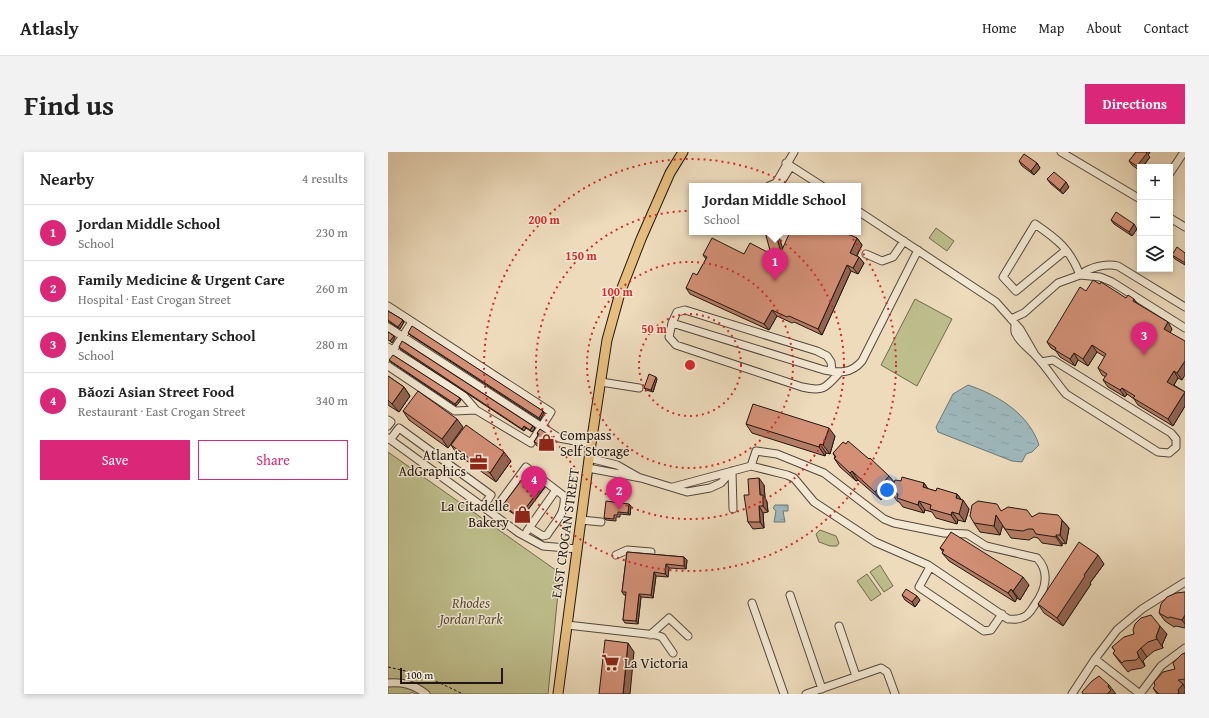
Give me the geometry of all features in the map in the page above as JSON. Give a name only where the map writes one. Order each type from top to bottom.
[{"type":"main road","name":"EAST CROGAN STREET","points":[[558,694],[588,463],[607,340],[620,293],[640,239],[670,173],[683,152]]},
{"type":"street","points":[[781,183],[794,152]]},
{"type":"street","points":[[1061,152],[1137,197]]},
{"type":"street","points":[[1173,168],[1184,152]]},
{"type":"street","points":[[776,183],[789,164]]},
{"type":"street","points":[[789,164],[818,183]]},
{"type":"street","points":[[861,213],[996,302],[1020,329],[1035,355],[1040,362],[1066,394],[1158,452],[1165,454],[1173,451],[1176,443],[1175,437],[1171,433],[1053,360],[1040,362]]},
{"type":"street","points":[[1173,220],[1185,227]]},
{"type":"street","points":[[1066,250],[1016,291],[1003,277],[1034,224],[1058,240],[1066,250],[1074,261],[1080,275]]},
{"type":"street","points":[[866,254],[882,261],[893,257],[904,241]]},
{"type":"street","points":[[672,323],[836,372],[854,369],[862,361],[918,250]]},
{"type":"street","points":[[1013,322],[1058,283],[1100,266],[1109,264],[1118,266],[1185,307]]},
{"type":"street","points":[[1080,275],[1100,277],[1112,282],[1185,328]]},
{"type":"street","points":[[388,306],[551,412],[531,443],[476,410],[464,396],[391,348]]},
{"type":"street","points":[[685,310],[817,351],[827,356],[836,372],[828,386],[822,389],[802,387],[676,346],[669,337],[672,323],[677,312],[685,310]]},
{"type":"street","points":[[388,358],[391,348],[412,322]]},
{"type":"street","points":[[388,327],[563,440],[591,444]]},
{"type":"street","points":[[388,366],[455,410],[476,410]]},
{"type":"street","points":[[601,382],[639,388]]},
{"type":"street","points":[[388,420],[391,422],[388,426]]},
{"type":"street","points":[[483,507],[492,495],[399,428],[389,439],[437,474],[483,507],[524,536],[543,546],[577,549]]},
{"type":"street","points":[[673,487],[702,481],[750,466],[770,470],[794,478],[814,502],[875,542],[930,567],[1008,619],[1021,618],[1028,615],[1040,598],[1046,585],[1045,571],[1042,563],[1037,558],[986,546],[968,534],[944,533],[894,523],[884,519],[824,473],[777,454],[756,451],[750,466]]},
{"type":"street","points":[[437,474],[446,462]]},
{"type":"street","points":[[588,463],[687,492],[704,490],[721,483],[732,472]]},
{"type":"street","points":[[492,513],[526,467],[564,496],[564,510],[547,535],[543,536],[530,528]]},
{"type":"street","points":[[732,472],[733,509]]},
{"type":"street","points":[[702,481],[704,490]]},
{"type":"street","points":[[524,536],[556,490]]},
{"type":"street","points":[[581,520],[601,522]]},
{"type":"street","points":[[616,555],[627,550],[651,552]]},
{"type":"street","points":[[930,567],[919,587],[984,631],[991,630],[1002,614]]},
{"type":"street","points":[[1072,694],[1095,659],[1117,630],[1137,613],[1185,582]]},
{"type":"street","points":[[790,594],[822,689]]},
{"type":"street","points":[[752,603],[784,694]]},
{"type":"street","points":[[650,635],[669,618],[688,636]]},
{"type":"street","points":[[567,625],[650,635],[662,638],[673,652]]},
{"type":"street","points":[[839,626],[856,676]]},
{"type":"street","points":[[1095,659],[1140,694],[1161,666],[1185,648]]},
{"type":"street","points":[[806,694],[881,668],[887,672],[895,694]]},
{"type":"street","points":[[388,683],[405,683],[414,686],[426,694]]},
{"type":"path","points":[[388,667],[423,675],[463,694]]},
{"type":"green space","points":[[936,228],[954,241],[947,251],[929,238]]},
{"type":"green space","points":[[915,299],[952,319],[917,386],[881,365]]},
{"type":"green space","name":"Rhodes Jordan Park","points":[[388,452],[560,573],[548,694],[415,694],[412,692],[409,694],[388,694]]},
{"type":"green space","points":[[820,530],[836,536],[839,543],[837,546],[830,546],[819,542],[816,534]]},
{"type":"green space","points":[[880,565],[893,586],[884,592],[870,572]]},
{"type":"green space","points":[[867,574],[881,594],[871,601],[857,581]]},
{"type":"water","points":[[968,385],[1001,400],[1020,415],[1028,424],[1039,445],[1032,452],[1026,454],[1022,462],[1012,461],[938,432],[936,427],[953,394]]},
{"type":"water","points":[[775,505],[788,505],[788,511],[783,511],[785,522],[774,522],[776,511],[773,508]]},
{"type":"building","points":[[1136,152],[1147,153],[1137,164],[1137,166],[1129,161]]},
{"type":"building","points":[[1024,154],[1037,163],[1031,171],[1019,161]]},
{"type":"building","points":[[1054,172],[1066,182],[1060,190],[1047,179]]},
{"type":"building","points":[[1116,212],[1134,224],[1129,232],[1111,220]]},
{"type":"building","points":[[766,235],[776,235],[781,252],[789,235],[850,235],[857,238],[850,253],[859,257],[853,268],[847,265],[818,329],[772,310],[764,324],[686,288],[693,273],[697,275],[707,257],[703,255],[712,238],[744,254],[750,243],[771,254]]},
{"type":"building","points":[[1177,247],[1185,253],[1185,263],[1173,256]]},
{"type":"building","points":[[1093,280],[1100,284],[1101,282],[1126,298],[1128,295],[1134,299],[1133,301],[1168,322],[1164,329],[1185,341],[1185,361],[1177,373],[1174,371],[1167,382],[1185,392],[1168,419],[1133,398],[1135,396],[1122,388],[1120,390],[1103,380],[1107,374],[1098,368],[1106,354],[1092,345],[1083,359],[1074,353],[1070,359],[1055,350],[1056,348],[1047,342],[1080,287],[1086,291]]},
{"type":"building","points":[[388,311],[403,320],[398,327],[388,320]]},
{"type":"building","points":[[412,326],[543,411],[539,418],[408,333]]},
{"type":"building","points":[[388,332],[394,336],[390,341],[388,340]]},
{"type":"building","points":[[402,341],[533,426],[530,430],[524,426],[522,429],[399,347]]},
{"type":"building","points":[[393,355],[460,398],[455,404],[389,360]]},
{"type":"building","points":[[649,374],[656,377],[651,390],[644,388]]},
{"type":"building","points":[[388,376],[404,387],[392,404],[388,400]]},
{"type":"building","points":[[418,391],[457,419],[442,439],[403,411]]},
{"type":"building","points":[[753,404],[829,428],[823,445],[820,444],[819,447],[746,424]]},
{"type":"building","points":[[466,425],[504,452],[490,473],[451,445]]},
{"type":"building","points":[[540,429],[552,437],[545,447],[534,442]]},
{"type":"building","points":[[848,441],[869,459],[870,458],[889,476],[875,492],[852,471],[850,473],[834,458],[836,457],[833,453],[843,442],[846,444]]},
{"type":"building","points":[[527,473],[543,485],[519,517],[503,505]]},
{"type":"building","points":[[902,477],[924,483],[923,487],[936,491],[937,488],[957,494],[956,498],[963,500],[959,514],[952,512],[951,515],[930,509],[931,505],[919,501],[918,505],[897,498],[898,494],[891,492],[895,480],[901,481]]},
{"type":"building","points":[[759,478],[760,495],[763,495],[763,506],[759,506],[760,522],[748,522],[744,495],[749,495],[748,479]]},
{"type":"building","points":[[606,501],[629,504],[628,513],[618,512],[618,515],[614,515],[614,519],[604,518]]},
{"type":"building","points":[[978,501],[997,504],[1001,511],[1008,507],[1027,510],[1032,517],[1039,513],[1058,515],[1062,520],[1060,535],[1056,535],[1056,537],[1036,534],[1033,529],[1023,531],[1005,529],[996,515],[994,526],[974,523],[970,516],[972,505]]},
{"type":"building","points":[[951,532],[1023,577],[1013,591],[1011,589],[1008,593],[942,553],[944,550],[940,548]]},
{"type":"building","points":[[1079,542],[1098,555],[1057,618],[1038,604]]},
{"type":"building","points":[[627,552],[684,557],[684,566],[666,564],[665,574],[654,572],[651,595],[639,594],[636,621],[623,620],[626,592],[622,592]]},
{"type":"building","points":[[906,589],[917,596],[912,602],[902,595]]},
{"type":"building","points":[[1185,592],[1185,615],[1182,620],[1170,617],[1168,618],[1159,613],[1161,604],[1167,597],[1176,593]]},
{"type":"building","points":[[1151,615],[1160,626],[1156,637],[1157,639],[1148,642],[1137,652],[1139,657],[1136,660],[1124,661],[1122,663],[1113,653],[1115,651],[1112,647],[1124,637],[1134,634],[1133,630],[1135,624],[1141,618]]},
{"type":"building","points":[[605,640],[628,643],[623,694],[599,694]]},
{"type":"building","points":[[1185,653],[1185,679],[1178,680],[1183,684],[1178,690],[1179,693],[1159,694],[1153,688],[1155,686],[1154,682],[1163,672],[1175,669],[1173,663]]},
{"type":"building","points":[[1099,676],[1109,685],[1108,687],[1111,690],[1107,694],[1083,694],[1082,692]]},
{"type":"place","name":"Jordan Middle School","points":[[775,281]]},
{"type":"place","name":"Jenkins Elementary School","points":[[1144,355]]},
{"type":"place","name":"Compass Self Storage","points":[[547,443]]},
{"type":"place","name":"Atlanta AdGraphics","points":[[479,463]]},
{"type":"place","name":"Băozi Asian Street Food","points":[[534,499]]},
{"type":"place","name":"Family Medicine & Urgent Care","points":[[619,510]]},
{"type":"place","name":"La Citadelle Bakery","points":[[522,514]]},
{"type":"place","name":"La Victoria","points":[[611,663]]}]
